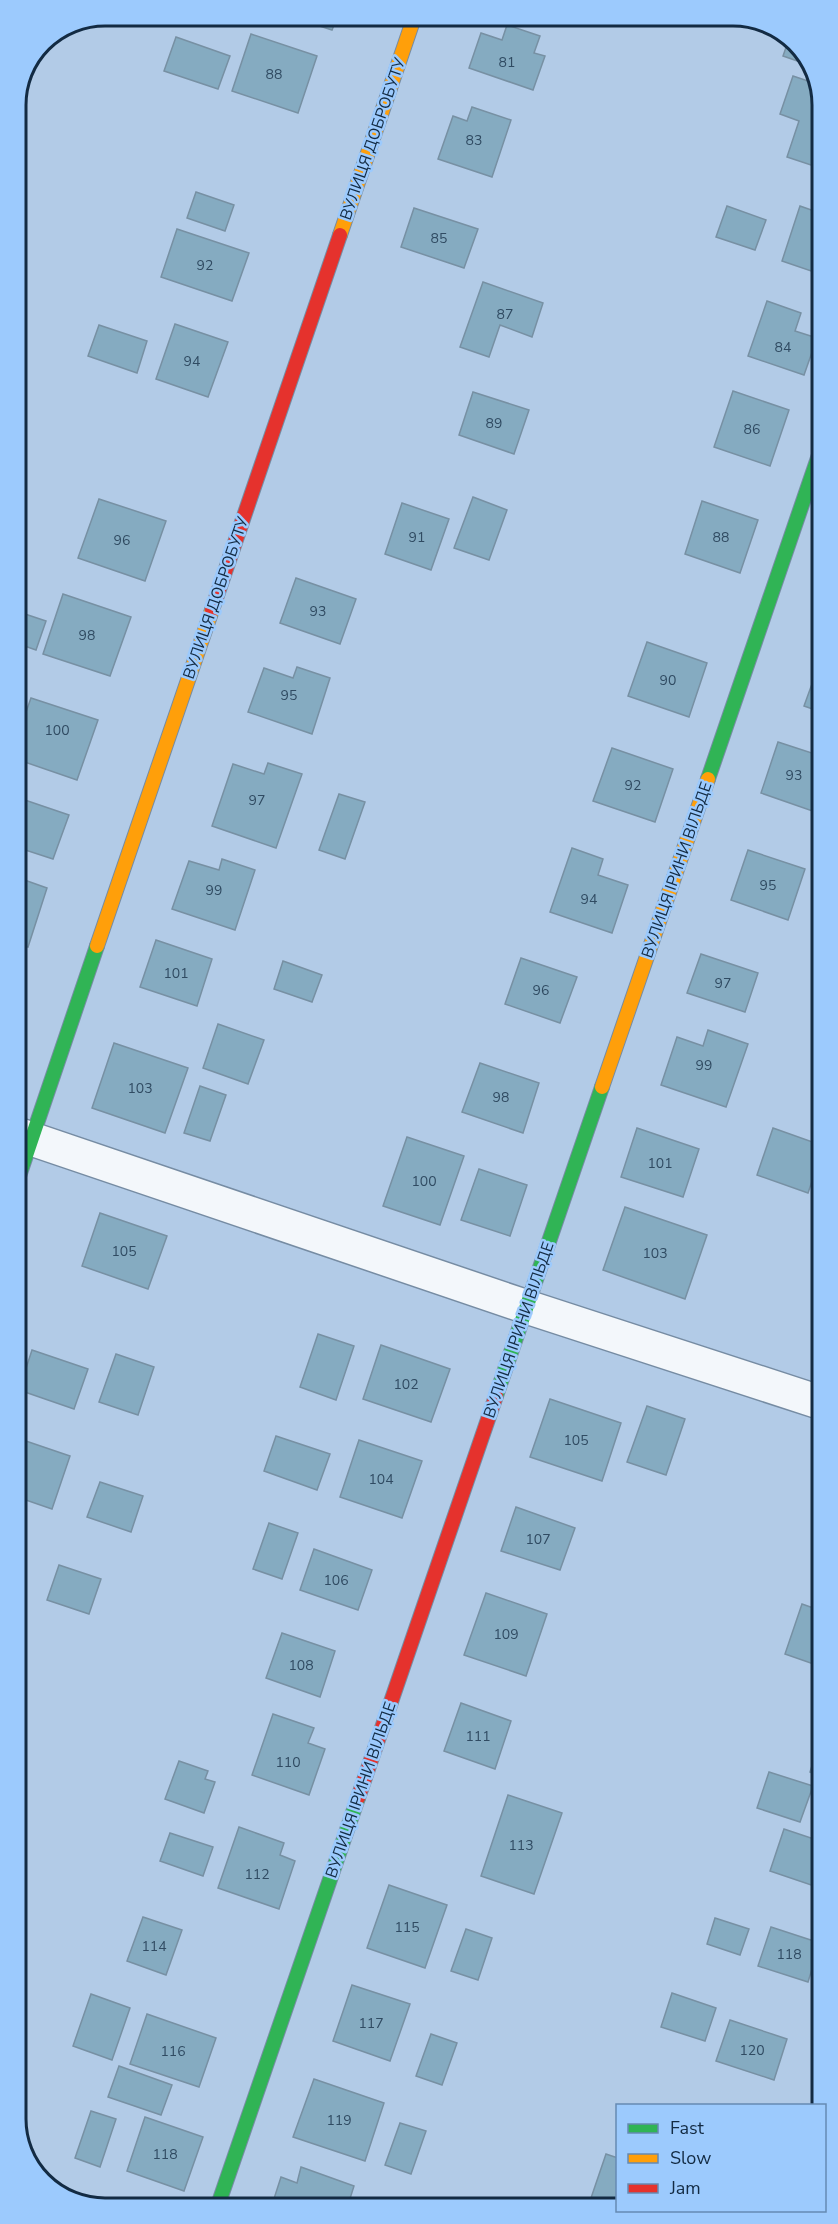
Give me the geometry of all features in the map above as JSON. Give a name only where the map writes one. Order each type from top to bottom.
[{"type":"street","name":"ВУЛИЦЯ ДОБРОБУТУ","points":[[25,1132],[411,26]]},
{"type":"street","name":"ВУЛИЦЯ ІРИНИ ВІЛЬДЕ","points":[[220,2198],[812,475]]},
{"type":"street","points":[[25,1137],[527,1307],[812,1400]]},
{"type":"building","points":[[320,26],[334,26],[332,30]]},
{"type":"building","points":[[507,26],[540,36],[534,53],[545,56],[533,90],[469,68],[481,33],[502,40]]},
{"type":"building","points":[[251,34],[317,56],[298,113],[232,91]]},
{"type":"building","points":[[176,37],[230,56],[218,89],[164,71]]},
{"type":"building","points":[[786,46],[800,62],[783,56]]},
{"type":"building","points":[[793,76],[809,81],[812,94],[812,165],[787,157],[799,121],[780,114]]},
{"type":"building","points":[[472,107],[511,120],[492,177],[438,159],[453,116],[467,121]]},
{"type":"building","points":[[196,192],[234,205],[225,231],[187,218]]},
{"type":"building","points":[[727,206],[766,220],[755,250],[716,237]]},
{"type":"building","points":[[800,206],[812,210],[812,271],[782,261]]},
{"type":"building","points":[[414,208],[478,229],[464,268],[401,247]]},
{"type":"building","points":[[177,229],[249,253],[232,301],[161,277]]},
{"type":"building","points":[[483,282],[543,303],[532,337],[500,325],[489,357],[460,347]]},
{"type":"building","points":[[767,301],[801,313],[795,331],[812,336],[812,352],[804,375],[748,356]]},
{"type":"building","points":[[175,324],[228,342],[208,397],[156,379]]},
{"type":"building","points":[[99,325],[147,341],[137,373],[88,356]]},
{"type":"building","points":[[733,391],[789,410],[770,466],[714,447]]},
{"type":"building","points":[[473,392],[529,410],[514,454],[459,435]]},
{"type":"building","points":[[473,497],[507,510],[489,560],[454,548]]},
{"type":"building","points":[[99,499],[166,521],[145,581],[78,558]]},
{"type":"building","points":[[702,501],[758,520],[740,573],[685,554]]},
{"type":"building","points":[[402,503],[449,519],[431,570],[385,554]]},
{"type":"building","points":[[296,578],[356,599],[340,644],[280,623]]},
{"type":"building","points":[[63,594],[131,617],[110,676],[43,654]]},
{"type":"building","points":[[26,614],[46,621],[36,650],[26,646]]},
{"type":"building","points":[[647,642],[707,663],[689,717],[628,696]]},
{"type":"building","points":[[297,667],[330,678],[312,734],[248,712],[264,668],[293,678]]},
{"type":"building","points":[[812,684],[812,709],[804,706]]},
{"type":"building","points":[[31,698],[98,720],[77,780],[26,762],[26,713]]},
{"type":"building","points":[[778,742],[812,753],[812,811],[761,793]]},
{"type":"building","points":[[612,748],[673,769],[655,822],[593,801]]},
{"type":"building","points":[[268,763],[302,774],[276,848],[212,826],[233,764],[264,774]]},
{"type":"building","points":[[339,794],[365,802],[345,859],[319,850]]},
{"type":"building","points":[[26,800],[69,815],[53,859],[26,850]]},
{"type":"building","points":[[572,848],[603,859],[598,875],[628,885],[612,933],[550,912]]},
{"type":"building","points":[[748,850],[805,869],[788,920],[731,900]]},
{"type":"building","points":[[222,859],[255,870],[235,930],[172,909],[189,861],[219,870]]},
{"type":"building","points":[[26,880],[47,888],[28,947],[26,946]]},
{"type":"building","points":[[156,940],[212,959],[197,1006],[140,987]]},
{"type":"building","points":[[701,954],[758,973],[745,1012],[687,993]]},
{"type":"building","points":[[521,958],[577,977],[560,1023],[505,1004]]},
{"type":"building","points":[[283,961],[322,975],[312,1002],[274,989]]},
{"type":"building","points":[[218,1024],[264,1040],[248,1084],[203,1068]]},
{"type":"building","points":[[708,1030],[748,1044],[726,1107],[661,1085],[677,1037],[703,1046]]},
{"type":"building","points":[[114,1043],[188,1068],[165,1133],[92,1108]]},
{"type":"building","points":[[480,1063],[539,1083],[523,1133],[462,1112]]},
{"type":"building","points":[[200,1086],[226,1095],[210,1141],[184,1133]]},
{"type":"building","points":[[637,1128],[699,1149],[683,1197],[621,1177]]},
{"type":"building","points":[[773,1128],[812,1142],[812,1181],[808,1193],[757,1175]]},
{"type":"building","points":[[407,1137],[464,1156],[440,1225],[383,1206]]},
{"type":"building","points":[[479,1169],[527,1185],[510,1236],[461,1220]]},
{"type":"building","points":[[625,1207],[707,1235],[685,1299],[603,1270]]},
{"type":"building","points":[[100,1213],[167,1236],[148,1289],[82,1266]]},
{"type":"building","points":[[318,1334],[354,1346],[336,1400],[300,1387]]},
{"type":"building","points":[[381,1345],[450,1369],[431,1422],[363,1399]]},
{"type":"building","points":[[32,1350],[88,1369],[74,1409],[25,1392],[25,1370]]},
{"type":"building","points":[[116,1354],[154,1367],[138,1415],[99,1402]]},
{"type":"building","points":[[550,1399],[621,1423],[602,1481],[530,1457]]},
{"type":"building","points":[[647,1406],[685,1419],[666,1475],[627,1462]]},
{"type":"building","points":[[276,1436],[330,1454],[317,1490],[264,1471]]},
{"type":"building","points":[[359,1440],[422,1461],[402,1518],[340,1497]]},
{"type":"building","points":[[25,1441],[70,1456],[52,1509],[25,1500]]},
{"type":"building","points":[[100,1482],[143,1496],[131,1532],[87,1517]]},
{"type":"building","points":[[516,1507],[575,1528],[560,1570],[501,1551]]},
{"type":"building","points":[[269,1523],[298,1533],[282,1579],[253,1569]]},
{"type":"building","points":[[314,1549],[372,1570],[358,1610],[300,1590]]},
{"type":"building","points":[[59,1565],[101,1579],[89,1614],[47,1600]]},
{"type":"building","points":[[486,1593],[547,1614],[526,1676],[464,1655]]},
{"type":"building","points":[[802,1604],[812,1608],[812,1663],[785,1654]]},
{"type":"building","points":[[282,1633],[335,1651],[320,1697],[266,1678]]},
{"type":"building","points":[[461,1703],[511,1721],[495,1769],[444,1751]]},
{"type":"building","points":[[273,1714],[314,1728],[308,1743],[325,1749],[309,1795],[252,1775]]},
{"type":"building","points":[[179,1761],[208,1771],[205,1779],[215,1782],[204,1813],[165,1799]]},
{"type":"building","points":[[769,1772],[812,1786],[800,1822],[757,1808]]},
{"type":"building","points":[[508,1795],[562,1813],[534,1894],[481,1876]]},
{"type":"building","points":[[239,1827],[284,1843],[280,1855],[295,1861],[279,1909],[218,1888]]},
{"type":"building","points":[[784,1829],[812,1838],[812,1885],[770,1871]]},
{"type":"building","points":[[170,1833],[213,1847],[203,1876],[160,1861]]},
{"type":"building","points":[[389,1885],[447,1905],[425,1968],[367,1948]]},
{"type":"building","points":[[143,1917],[182,1930],[166,1975],[127,1961]]},
{"type":"building","points":[[715,1918],[749,1929],[740,1955],[707,1944]]},
{"type":"building","points":[[771,1927],[812,1940],[812,1969],[808,1982],[758,1966]]},
{"type":"building","points":[[466,1929],[492,1938],[478,1980],[451,1971]]},
{"type":"building","points":[[352,1985],[410,2004],[390,2061],[333,2041]]},
{"type":"building","points":[[672,1993],[716,2008],[705,2041],[661,2027]]},
{"type":"building","points":[[91,1994],[130,2008],[112,2060],[73,2046]]},
{"type":"building","points":[[147,2014],[216,2038],[199,2087],[130,2064]]},
{"type":"building","points":[[730,2020],[787,2039],[774,2080],[716,2061]]},
{"type":"building","points":[[431,2034],[457,2043],[442,2085],[416,2076]]},
{"type":"building","points":[[119,2066],[172,2085],[161,2115],[108,2097]]},
{"type":"building","points":[[314,2079],[384,2103],[365,2161],[293,2137]]},
{"type":"building","points":[[91,2111],[116,2119],[100,2167],[75,2158]]},
{"type":"building","points":[[145,2117],[203,2137],[184,2191],[127,2171]]},
{"type":"building","points":[[400,2123],[426,2131],[411,2174],[385,2165]]},
{"type":"building","points":[[606,2154],[616,2157],[616,2198],[591,2198]]},
{"type":"building","points":[[301,2167],[354,2186],[350,2198],[274,2198],[281,2177],[297,2183]]},
{"type":"traffic: fast","points":[[708,779],[812,475]]},
{"type":"traffic: fast","points":[[25,1157],[97,946]]},
{"type":"traffic: fast","points":[[496,1396],[602,1087]]},
{"type":"traffic: fast","points":[[220,2198],[358,1798]]},
{"type":"traffic: slow","points":[[340,235],[411,26]]},
{"type":"traffic: slow","points":[[97,946],[212,610]]},
{"type":"traffic: slow","points":[[602,1087],[708,779]]},
{"type":"traffic: jam","points":[[212,610],[340,235]]},
{"type":"traffic: jam","points":[[358,1798],[496,1396]]}]
